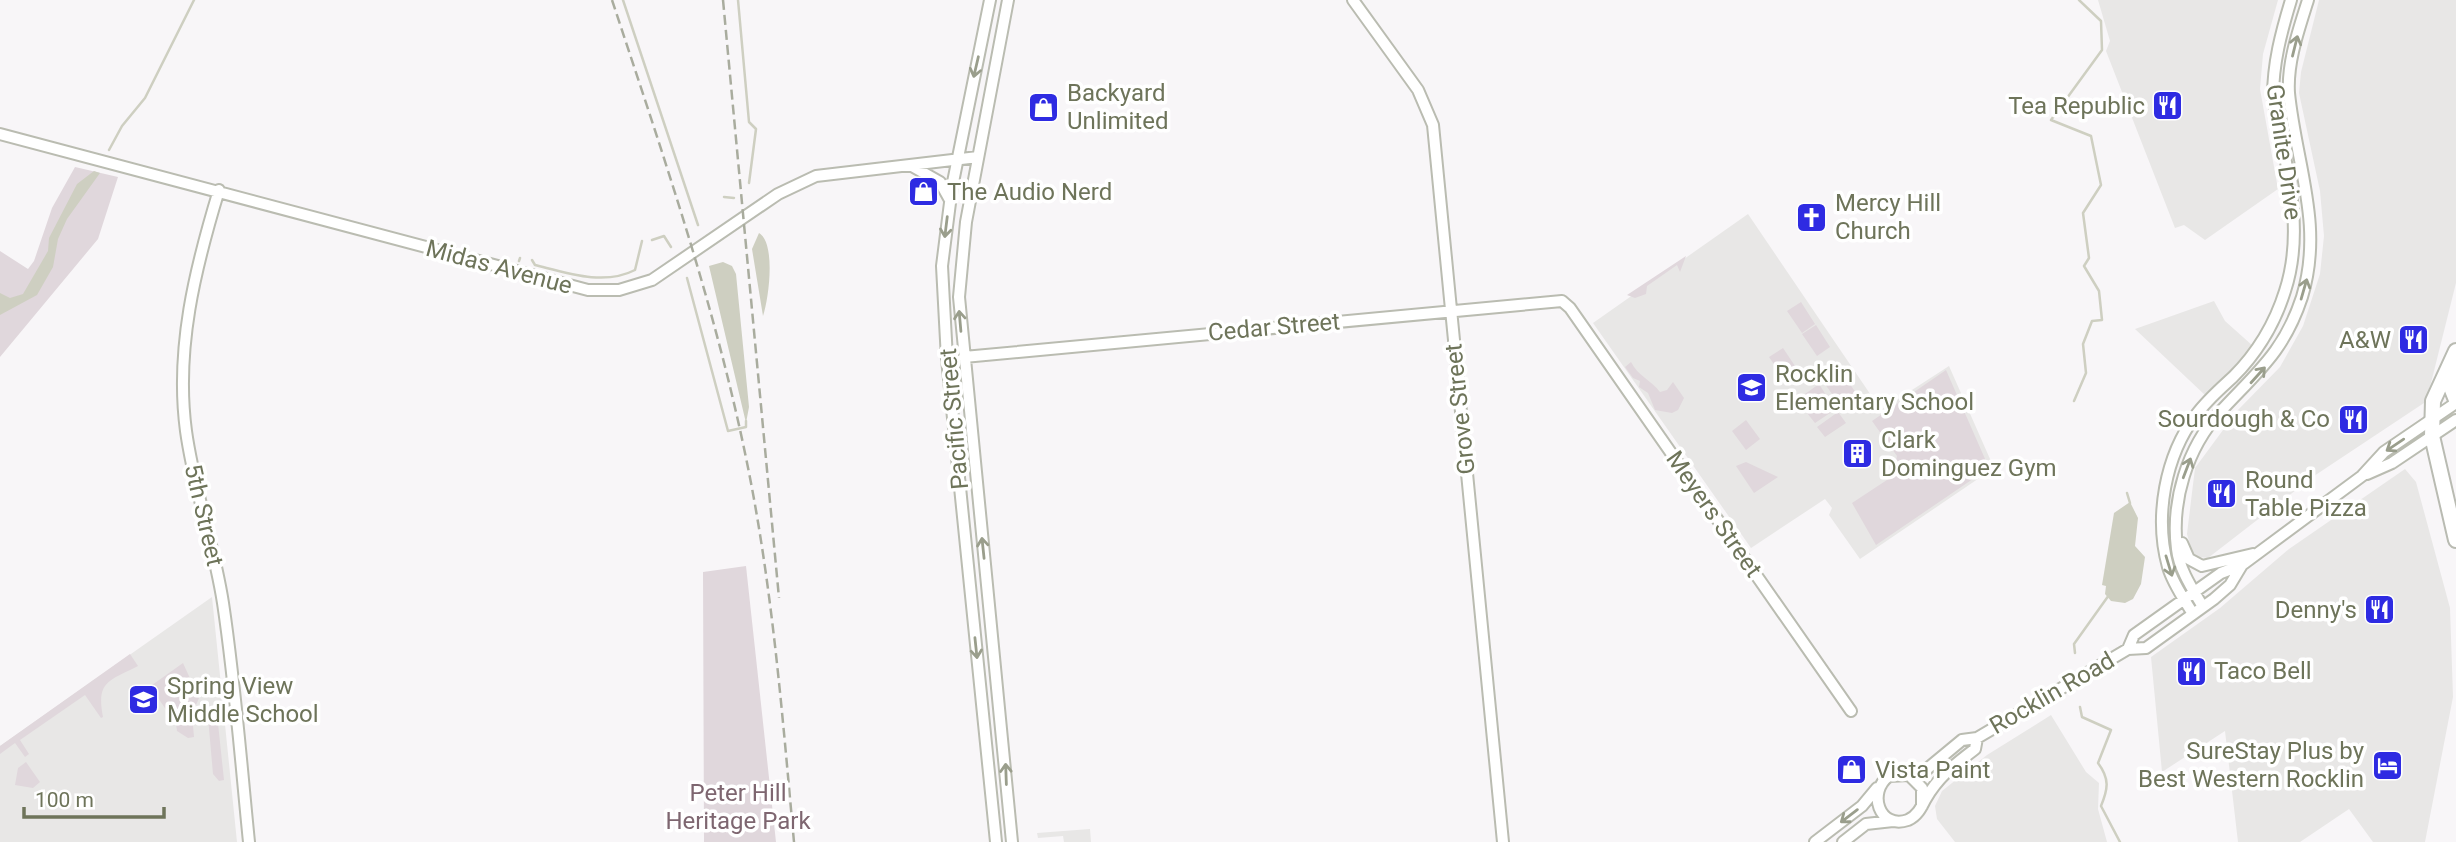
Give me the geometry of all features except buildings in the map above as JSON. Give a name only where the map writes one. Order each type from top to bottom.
[{"type":"highway","points":[[2455,354],[2450,385],[2456,402]]},
{"type":"highway","points":[[2455,354],[2433,401],[2432,436],[2456,540]]},
{"type":"street","points":[[992,0],[1002,34]]},
{"type":"street","name":"Pacific Street","points":[[992,0],[950,200],[942,265],[943,300],[996,842]]},
{"type":"street","name":"Pacific Street","points":[[1008,0],[959,274],[964,357],[1012,842]]},
{"type":"street","name":"Grove Street","points":[[1353,0],[1407,74],[1430,113],[1503,842]]},
{"type":"street","name":"Granite Drive","points":[[2193,614],[2168,568],[2162,534],[2163,501],[2171,467],[2196,415],[2244,365],[2271,327],[2285,293],[2293,258],[2294,212],[2273,89],[2276,51],[2291,0]]},
{"type":"street","name":"Granite Drive","points":[[2203,607],[2180,563],[2177,534],[2181,485],[2193,452],[2219,412],[2257,376],[2276,351],[2294,317],[2307,278],[2311,248],[2310,203],[2289,81],[2293,54],[2308,0]]},
{"type":"street","name":"Midas Avenue","points":[[0,134],[219,190],[567,287],[607,290],[637,285],[665,273],[778,194],[804,180],[831,173],[978,157]]},
{"type":"street","points":[[910,165],[940,182],[950,200]]},
{"type":"street","name":"5th Street","points":[[219,190],[187,315],[183,349],[183,403],[190,457],[223,603],[249,842]]},
{"type":"street","name":"Cedar Street","points":[[964,357],[1556,300],[1566,304],[1577,318]]},
{"type":"street","name":"Meyers Street","points":[[1577,318],[1851,711]]},
{"type":"street","name":"Rocklin Road","points":[[2128,649],[2134,635],[2221,573],[2242,565],[2361,476],[2384,452],[2456,402]]},
{"type":"street","name":"Rocklin Road","points":[[2361,476],[2392,463],[2456,420]]},
{"type":"street","points":[[2177,534],[2189,559],[2203,566],[2256,554]]},
{"type":"street","name":"Rocklin Road","points":[[1903,774],[1927,769],[1962,740],[1977,738],[2128,649],[2146,648],[2230,585],[2242,565]]},
{"type":"street","name":"Rocklin Road","points":[[1922,806],[1946,771],[1975,749],[1977,738]]},
{"type":"street","points":[[1815,842],[1862,806],[1889,776],[1903,774],[1919,783],[1923,794],[1922,806],[1914,817],[1866,824],[1843,842]]},
{"type":"street","points":[[1879,786],[1877,805],[1882,814],[1895,821]]},
{"type":"shaded area","points":[[2098,0],[2278,0],[2263,54],[2260,89],[2278,189],[2205,240],[2184,225],[2175,228],[2106,51],[2110,41]]},
{"type":"shaded area","points":[[2319,0],[2456,0],[2456,283],[2424,403],[2314,476],[2208,558],[2198,557],[2192,552],[2187,534],[2195,468],[2237,411],[2280,367],[2303,326],[2320,274],[2324,236],[2320,191],[2299,93],[2301,72]]},
{"type":"shaded area","points":[[94,171],[100,173],[67,219],[58,239],[53,267],[37,295],[0,315],[0,293],[10,298],[23,294],[48,251],[49,238],[77,184]]},
{"type":"shaded area","name":"Rocklin Elementary School","points":[[1748,214],[1881,410],[1949,366],[1994,468],[1860,559],[1829,515],[1832,508],[1825,499],[1751,548],[1593,323]]},
{"type":"shaded area","points":[[759,233],[768,248],[770,272],[763,316],[752,249]]},
{"type":"shaded area","points":[[723,262],[732,266],[736,274],[749,407],[746,423],[709,266]]},
{"type":"shaded area","points":[[2214,301],[2225,321],[2253,346],[2206,396],[2135,329]]},
{"type":"shaded area","points":[[2405,469],[2416,482],[2450,608],[2453,697],[2425,842],[2373,842],[2349,809],[2300,842],[2238,842],[2225,731],[2162,772],[2151,657],[2220,608],[2289,549]]},
{"type":"shaded area","points":[[2130,502],[2138,518],[2135,546],[2145,557],[2141,584],[2133,599],[2125,603],[2111,601],[2105,594],[2106,586],[2102,585],[2114,513]]},
{"type":"shaded area","name":"Spring View Middle School","points":[[212,597],[237,842],[0,842],[0,746]]},
{"type":"shaded area","points":[[2051,715],[2086,772],[2099,783],[2098,809],[2107,842],[1955,842],[1937,819],[1935,806],[1942,791],[1987,755]]},
{"type":"shaded area","points":[[1090,829],[1091,842],[1064,842],[1063,836],[1038,838],[1037,833]]},
{"type":"green space","points":[[75,167],[118,177],[98,239],[0,357],[0,251],[28,269],[34,261],[52,208]]},
{"type":"green space","points":[[1686,256],[1680,272],[1677,265],[1647,286],[1646,294],[1635,298],[1627,295]]},
{"type":"green space","points":[[1801,302],[1815,324],[1802,333],[1787,311]]},
{"type":"green space","points":[[1816,325],[1830,347],[1817,356],[1802,334]]},
{"type":"green space","points":[[1783,348],[1797,369],[1784,379],[1769,357]]},
{"type":"green space","points":[[1631,362],[1660,392],[1667,390],[1673,382],[1684,398],[1678,410],[1672,413],[1655,410],[1648,393],[1639,387],[1640,381],[1633,378],[1625,367]]},
{"type":"green space","points":[[1839,368],[1856,393],[1840,405],[1822,380]]},
{"type":"green space","points":[[1946,370],[1989,468],[1876,545],[1852,503],[1893,476],[1897,456],[1872,421]]},
{"type":"green space","points":[[1819,384],[1826,395],[1805,409],[1798,399]]},
{"type":"green space","points":[[1829,398],[1836,409],[1815,423],[1807,413]]},
{"type":"green space","points":[[1838,412],[1846,423],[1825,437],[1817,427]]},
{"type":"green space","points":[[1746,420],[1760,439],[1746,450],[1732,431]]},
{"type":"green space","points":[[1746,462],[1778,477],[1754,493],[1736,466]]},
{"type":"green space","name":"Peter Hill Heritage Park","points":[[746,566],[776,842],[704,842],[703,572]]},
{"type":"green space","points":[[130,654],[138,666],[112,679],[103,689],[103,717],[101,718],[85,695],[20,740],[29,754],[25,757],[15,743],[0,754],[0,746]]},
{"type":"green space","points":[[183,663],[199,698],[192,714],[194,737],[188,738],[177,731],[176,724],[158,698],[150,697],[145,690]]},
{"type":"green space","points":[[213,710],[217,714],[224,780],[219,781],[213,774],[208,717]]},
{"type":"green space","points":[[26,762],[40,782],[33,788],[15,785],[18,768]]},
{"type":"waterway","points":[[109,150],[122,126],[145,98],[194,0]]},
{"type":"waterway","points":[[623,0],[698,225]]},
{"type":"waterway","points":[[738,0],[749,122],[756,129],[749,183]]},
{"type":"waterway","points":[[2074,401],[2086,373],[2083,344],[2092,321],[2102,320],[2099,291],[2084,266],[2089,258],[2083,213],[2101,185],[2091,136],[2051,120],[2102,50],[2101,21],[2079,0]]},
{"type":"waterway","points":[[724,197],[734,198]]},
{"type":"waterway","points":[[652,240],[664,236],[671,247]]},
{"type":"waterway","points":[[532,260],[535,265],[585,276],[598,278],[623,275],[635,270],[642,241]]},
{"type":"waterway","points":[[687,278],[728,431],[746,427],[746,421]]},
{"type":"waterway","points":[[2127,493],[2130,503]]},
{"type":"waterway","points":[[2075,653],[2074,644],[2109,595]]},
{"type":"waterway","points":[[2080,707],[2082,717],[2111,730],[2098,763],[2105,774],[2107,784],[2101,806],[2120,842]]},
{"type":"railway","points":[[612,0],[702,281],[745,453],[769,598],[794,842]]},
{"type":"railway","points":[[723,0],[779,598]]},
{"type":"place","name":"Tea Republic","points":[[2168,106]]},
{"type":"place","name":"Backyard Unlimited","points":[[1044,107]]},
{"type":"place","name":"The Audio Nerd","points":[[924,192]]},
{"type":"place","name":"Mercy Hill Church","points":[[1812,217]]},
{"type":"place","name":"A&W","points":[[2414,340]]},
{"type":"place","name":"Rocklin Elementary School","points":[[1752,388]]},
{"type":"place","name":"Sourdough & Co","points":[[2353,419]]},
{"type":"place","name":"Clark Dominguez Gym","points":[[1858,454]]},
{"type":"place","name":"Round Table Pizza","points":[[2222,494]]},
{"type":"place","name":"Denny's","points":[[2380,610]]},
{"type":"place","name":"Taco Bell","points":[[2191,671]]},
{"type":"place","name":"Spring View Middle School","points":[[144,700]]},
{"type":"place","name":"SureStay Plus by Best Western Rocklin","points":[[2387,765]]},
{"type":"place","name":"Vista Paint","points":[[1852,770]]}]
